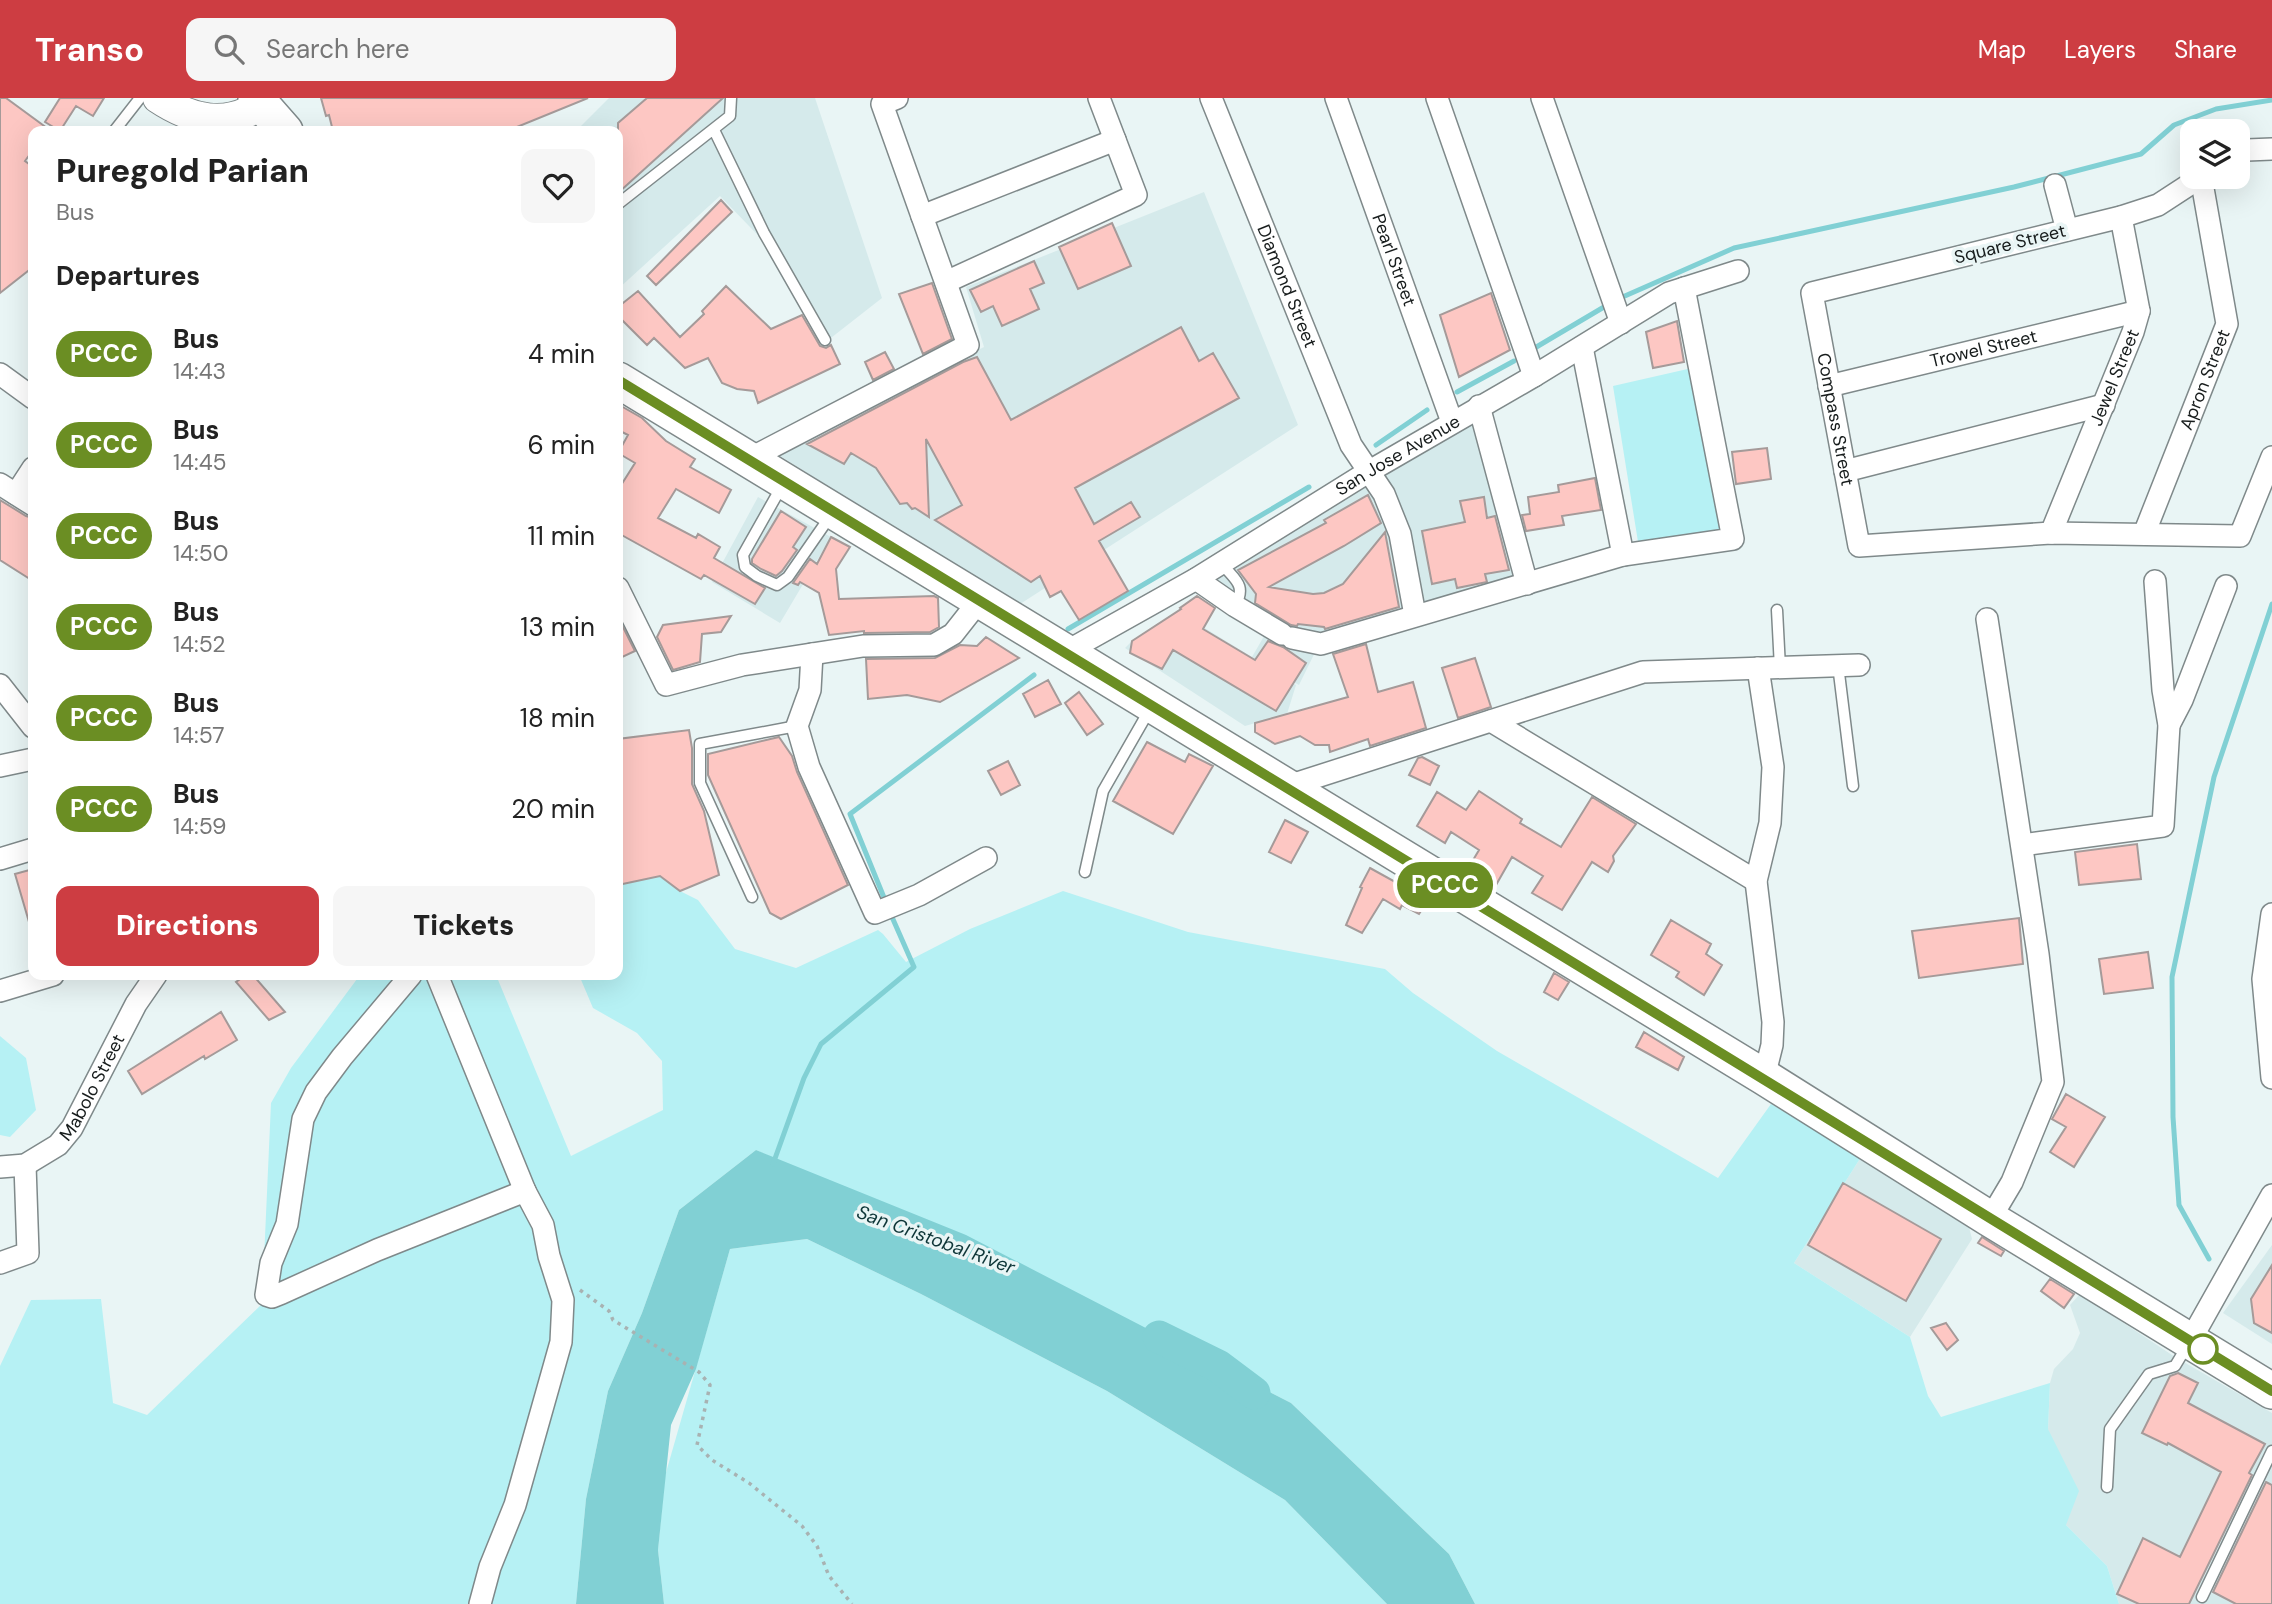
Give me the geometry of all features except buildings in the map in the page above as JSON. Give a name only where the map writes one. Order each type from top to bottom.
[{"type":"highway","points":[[258,101],[280,126]]},
{"type":"highway","points":[[623,383],[1764,1077],[2272,1391]]},
{"type":"main road","points":[[158,98],[174,108],[213,123],[248,114],[258,101]]},
{"type":"street","points":[[747,460],[968,345],[882,104],[897,98]]},
{"type":"street","points":[[946,282],[1136,195],[1099,98]]},
{"type":"street","name":"Diamond Street","points":[[1211,98],[1350,445],[1384,494],[1400,534],[1415,615]]},
{"type":"street","name":"Pearl Street","points":[[1336,98],[1452,422]]},
{"type":"street","points":[[1437,98],[1534,376]]},
{"type":"street","points":[[1542,98],[1620,323]]},
{"type":"street","points":[[922,216],[1115,140]]},
{"type":"street","points":[[2250,150],[2272,149]]},
{"type":"street","points":[[2055,185],[2067,230]]},
{"type":"street","name":"Square Street","points":[[1812,293],[2121,217],[2158,205],[2183,189]]},
{"type":"street","name":"Apron Street","points":[[2144,534],[2227,324],[2203,189]]},
{"type":"street","name":"Jewel Street","points":[[2051,533],[2133,331],[2138,311],[2121,217]]},
{"type":"street","name":"San Jose Avenue","points":[[1064,653],[1222,564],[1368,472],[1534,376],[1669,293],[1738,271]]},
{"type":"street","points":[[1196,579],[1235,606],[1287,636],[1321,644],[1623,555],[1733,539],[1684,288]]},
{"type":"street","name":"Compass Street","points":[[1812,293],[1859,546],[2051,533]]},
{"type":"street","name":"Trowel Street","points":[[1829,386],[2138,311]]},
{"type":"street","points":[[1582,347],[1623,555]]},
{"type":"street","points":[[0,374],[28,394]]},
{"type":"street","points":[[1845,471],[2104,405]]},
{"type":"street","points":[[1479,406],[1527,584]]},
{"type":"street","points":[[2051,533],[2240,536],[2272,457]]},
{"type":"street","points":[[16,494],[28,476]]},
{"type":"street","points":[[2022,845],[2163,826],[2169,725],[2163,690],[2155,581]]},
{"type":"street","points":[[2169,725],[2182,700],[2226,586]]},
{"type":"street","points":[[623,598],[666,685],[741,665],[863,646],[934,645],[953,634],[978,601]]},
{"type":"street","points":[[1987,619],[2022,845],[2053,1083],[2012,1182],[1990,1219]]},
{"type":"street","points":[[812,654],[810,690],[797,726],[809,767],[875,913],[919,895],[986,858]]},
{"type":"street","points":[[1285,787],[1643,673],[1849,665]]},
{"type":"street","points":[[1764,1077],[1772,1045],[1773,1022],[1756,881],[1770,822],[1773,767],[1769,668]]},
{"type":"street","points":[[0,685],[28,721]]},
{"type":"street","points":[[1492,720],[1756,881]]},
{"type":"street","points":[[0,766],[28,760]]},
{"type":"street","points":[[0,859],[28,851]]},
{"type":"street","points":[[2272,914],[2263,979],[2272,1078]]},
{"type":"street","points":[[0,991],[36,980]]},
{"type":"street","name":"Mabolo Street","points":[[0,1167],[25,1165],[58,1145],[72,1128],[136,1004],[153,980]]},
{"type":"street","points":[[407,980],[342,1057],[316,1092],[303,1119],[287,1224],[271,1263],[266,1295],[272,1297],[282,1293],[377,1250],[525,1191]]},
{"type":"street","points":[[439,980],[525,1191],[543,1225],[549,1256],[563,1300],[561,1342],[515,1505],[490,1567],[480,1604]]},
{"type":"street","points":[[0,1263],[28,1253],[25,1165]]},
{"type":"street","points":[[2190,1341],[2272,1195]]},
{"type":"lane","points":[[118,126],[140,98]]},
{"type":"lane","points":[[623,200],[730,116],[732,98]]},
{"type":"lane","points":[[713,130],[764,233],[825,340]]},
{"type":"lane","points":[[784,482],[743,555],[745,567],[757,576],[777,585],[788,577],[833,512]]},
{"type":"lane","points":[[1222,564],[1240,586],[1241,596],[1235,606]]},
{"type":"lane","points":[[1769,668],[1777,610]]},
{"type":"lane","points":[[1849,665],[1853,786]]},
{"type":"lane","points":[[1085,872],[1102,791],[1152,706]]},
{"type":"lane","points":[[752,897],[700,783],[700,744],[797,726]]},
{"type":"lane","points":[[2107,1487],[2110,1429],[2149,1374],[2175,1366],[2190,1341]]},
{"type":"lane","points":[[2202,1597],[2272,1451]]},
{"type":"path","points":[[613,1320],[699,1371],[709,1385],[697,1445],[712,1460],[749,1483],[802,1526],[817,1546],[830,1577],[852,1604]]},
{"type":"shaded area","points":[[609,98],[815,98],[882,298],[827,341],[779,257],[720,196],[623,284],[623,126],[581,126]]},
{"type":"shaded area","points":[[1204,192],[1298,425],[1017,606],[774,452],[984,347],[966,287]]},
{"type":"shaded area","points":[[1692,368],[1725,529],[1639,548],[1613,386]]},
{"type":"shaded area","points":[[1476,421],[1519,576],[1323,636],[1299,685],[1271,670],[1296,685],[1287,714],[1245,726],[1125,648],[1177,611],[1252,657],[1271,624],[1207,576]]},
{"type":"shaded area","points":[[758,497],[831,537],[780,623],[712,582]]},
{"type":"shaded area","points":[[660,876],[698,900],[735,949],[796,968],[878,930],[906,962],[970,929],[1063,891],[1188,932],[1385,969],[1413,993],[1497,1051],[1718,1178],[1771,1104],[1861,1157],[1794,1263],[1910,1337],[1928,1396],[1941,1417],[2050,1383],[2048,1429],[2079,1491],[2066,1525],[2107,1566],[2119,1604],[1475,1604],[1449,1554],[1291,1403],[1133,1323],[756,1150],[679,1210],[642,1313],[608,1391],[586,1499],[576,1604],[0,1604],[0,1366],[31,1300],[101,1299],[113,1403],[147,1415],[262,1304],[271,1103],[291,1068],[356,980],[498,980],[571,1156],[663,1110],[662,1061],[637,1033],[593,1008],[581,980],[623,980],[623,884]]},
{"type":"shaded area","points":[[0,1036],[26,1058],[36,1110],[10,1137],[0,1135]]},
{"type":"shaded area","points":[[1861,1157],[1968,1223],[1972,1239],[1910,1337],[1794,1263]]},
{"type":"shaded area","points":[[807,1239],[921,1294],[1107,1391],[1285,1500],[1387,1604],[664,1604],[658,1550],[665,1476],[730,1249]]},
{"type":"shaded area","points":[[2272,1245],[2272,1344],[2223,1313]]},
{"type":"shaded area","points":[[2080,1294],[2175,1357],[2272,1413],[2272,1604],[2119,1604],[2107,1566],[2066,1525],[2048,1429],[2050,1383],[2054,1369],[2073,1349],[2080,1333],[2070,1305]]},
{"type":"water","points":[[756,1150],[966,1235],[1291,1403],[1449,1554],[1475,1604],[1387,1604],[1285,1500],[1107,1391],[921,1294],[807,1239],[730,1249],[696,1369],[671,1425],[658,1550],[664,1604],[576,1604],[586,1499],[608,1391],[642,1313],[679,1210]]},
{"type":"waterway","points":[[1618,299],[1734,248],[2014,187],[2141,154],[2174,125],[2216,109],[2272,100]]},
{"type":"waterway","points":[[1533,349],[1609,304]]},
{"type":"waterway","points":[[1457,392],[1514,361]]},
{"type":"waterway","points":[[1376,445],[1427,410]]},
{"type":"waterway","points":[[1068,629],[1309,487]]},
{"type":"waterway","points":[[2209,1259],[2179,1205],[2173,1117],[2172,977],[2214,777],[2272,604]]},
{"type":"waterway","points":[[885,900],[850,814],[1034,675]]},
{"type":"waterway","points":[[773,1164],[804,1078],[821,1044],[914,967],[892,917]]},
{"type":"waterway","name":"San Cristobal River","points":[[1159,1337],[1218,1366],[1254,1393]]},
{"type":"bus line","name":"PCCC","points":[[623,383],[1764,1077],[2012,1233],[2272,1391]]}]
